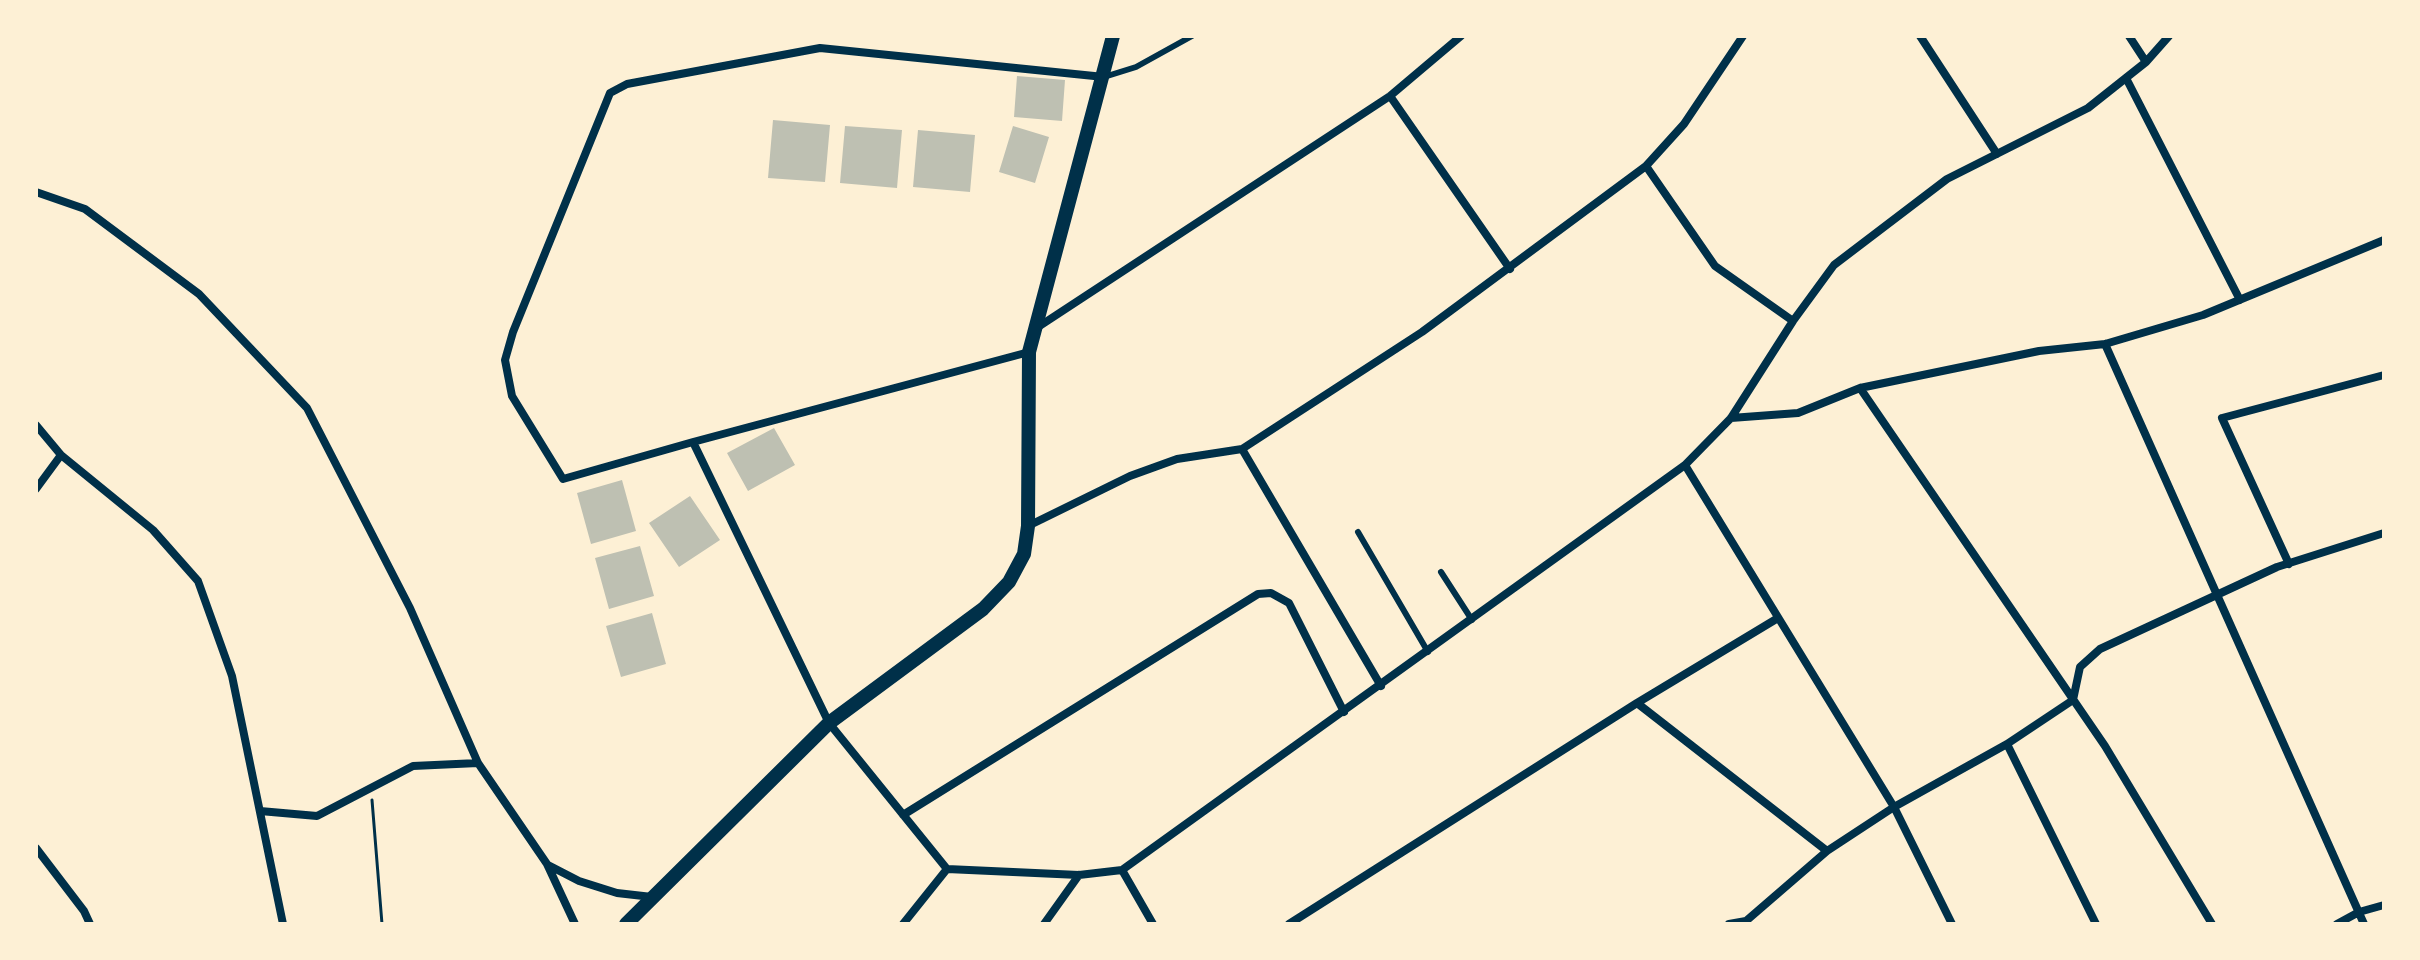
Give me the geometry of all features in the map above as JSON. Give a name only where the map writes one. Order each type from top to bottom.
[{"type":"street","points":[[626,924],[829,723],[983,609],[1009,582],[1024,554],[1028,526],[1029,352],[1113,36]]},
{"type":"street","points":[[1034,329],[1390,96],[1461,36]]},
{"type":"street","points":[[1028,526],[1130,476],[1177,459],[1242,449],[1422,332],[1646,166],[1684,124],[1743,36]]},
{"type":"street","points":[[1920,36],[1997,154]]},
{"type":"street","points":[[2129,36],[2146,62]]},
{"type":"street","points":[[693,442],[829,723],[947,869],[1079,875],[1122,870],[1685,465],[1731,418],[1793,321],[1834,265],[1947,179],[2088,108],[2146,62],[2169,36]]},
{"type":"street","points":[[1029,352],[563,479],[512,396],[505,360],[513,332],[610,93],[627,84],[820,48],[1104,77]]},
{"type":"street","points":[[2126,78],[2240,300]]},
{"type":"street","points":[[1390,96],[1510,269]]},
{"type":"street","points":[[1646,166],[1715,266],[1793,321]]},
{"type":"street","points":[[36,192],[85,209],[199,294],[307,408],[410,608],[478,763],[547,864],[575,924]]},
{"type":"street","points":[[1731,418],[1798,413],[1860,388],[2039,351],[2105,344],[2203,315],[2384,240]]},
{"type":"street","points":[[2105,344],[2364,924]]},
{"type":"street","points":[[2289,564],[2222,418],[2384,375]]},
{"type":"street","points":[[1860,388],[2105,746],[2212,924]]},
{"type":"street","points":[[36,425],[61,455],[153,530],[198,581],[232,676],[283,924]]},
{"type":"street","points":[[1242,449],[1381,686]]},
{"type":"street","points":[[36,489],[61,455]]},
{"type":"street","points":[[1685,465],[1894,807],[1952,924]]},
{"type":"street","points":[[1729,924],[1747,923],[1827,851],[1894,807],[2007,744],[2073,700],[2080,667],[2100,649],[2289,564],[2384,533]]},
{"type":"street","points":[[903,815],[1258,594],[1271,593],[1289,603],[1344,712]]},
{"type":"street","points":[[1289,924],[1637,703],[1778,618]]},
{"type":"street","points":[[1637,703],[1827,851]]},
{"type":"street","points":[[2007,744],[2096,924]]},
{"type":"street","points":[[260,811],[317,816],[413,766],[478,763]]},
{"type":"street","points":[[36,848],[84,911],[90,924]]},
{"type":"street","points":[[547,864],[591,885],[617,893],[654,897]]},
{"type":"street","points":[[903,924],[947,869]]},
{"type":"street","points":[[1122,870],[1153,924]]},
{"type":"street","points":[[1044,924],[1079,875]]},
{"type":"street","points":[[2337,924],[2359,912],[2384,905]]},
{"type":"lane","points":[[1104,77],[1136,67],[1192,36]]},
{"type":"lane","points":[[1358,532],[1428,652]]},
{"type":"lane","points":[[1441,572],[1472,620]]},
{"type":"path","points":[[372,789],[382,924]]},
{"type":"building","points":[[1017,76],[1065,80],[1062,121],[1014,117]]},
{"type":"building","points":[[773,120],[830,125],[825,182],[768,178]]},
{"type":"building","points":[[845,126],[902,130],[897,188],[840,183]]},
{"type":"building","points":[[1013,126],[1049,137],[1035,183],[999,172]]},
{"type":"building","points":[[918,130],[975,135],[970,192],[913,187]]},
{"type":"building","points":[[774,428],[795,465],[748,491],[727,453]]},
{"type":"building","points":[[622,480],[636,531],[591,544],[577,493]]},
{"type":"building","points":[[690,496],[720,540],[679,567],[649,523]]},
{"type":"building","points":[[640,546],[654,596],[609,609],[595,558]]},
{"type":"building","points":[[652,613],[666,664],[621,677],[606,626]]}]
